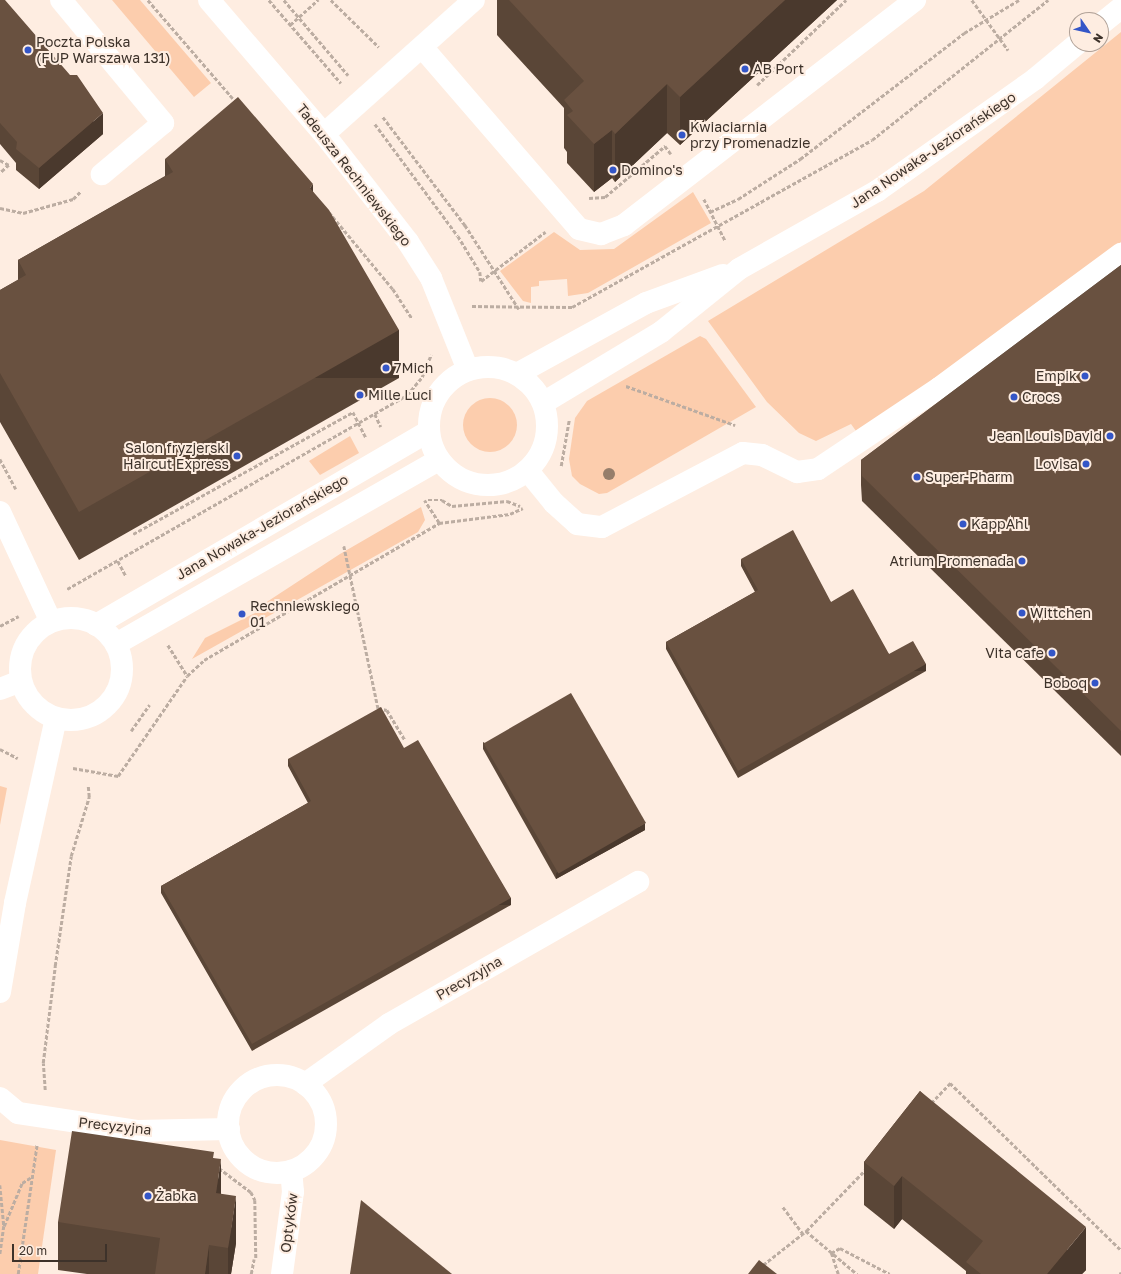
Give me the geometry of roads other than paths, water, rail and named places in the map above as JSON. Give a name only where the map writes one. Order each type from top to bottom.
[{"type":"street","points":[[61,0],[163,123],[102,174]]},
{"type":"street","name":"Tadeusza Rechniewskiego","points":[[209,0],[324,134],[408,242],[431,278],[468,370]]},
{"type":"street","points":[[324,134],[373,105],[422,48],[474,0]]},
{"type":"street","points":[[422,48],[579,229],[601,234],[624,226],[915,0]]},
{"type":"street","points":[[1109,18],[1121,8]]},
{"type":"street","name":"Jana Nowaka-Jeziorańskiego","points":[[543,403],[661,332],[739,270],[877,191],[1035,79],[1069,51]]},
{"type":"street","points":[[528,471],[554,504],[577,524],[602,527],[743,453],[762,455],[797,472],[818,469],[939,388],[1121,254]]},
{"type":"street","name":"Jana Nowaka-Jeziorańskiego","points":[[517,374],[646,303],[739,270]]},
{"type":"street","points":[[485,366],[517,374],[533,386],[543,403],[547,440],[528,471],[514,480],[481,486],[460,478],[439,460],[429,431],[430,416],[443,388],[468,370],[485,366]]},
{"type":"street","name":"Jana Nowaka-Jeziorańskiego","points":[[96,624],[429,431]]},
{"type":"street","name":"Jana Nowaka-Jeziorańskiego","points":[[116,644],[439,460]]},
{"type":"street","points":[[0,512],[51,622]]},
{"type":"street","points":[[73,618],[96,624],[116,644],[122,670],[115,696],[106,706],[82,719],[56,718],[34,704],[21,681],[23,651],[34,634],[51,622],[73,618]]},
{"type":"street","points":[[0,689],[21,681]]},
{"type":"street","points":[[0,992],[56,718]]},
{"type":"street","name":"Precyzyjna","points":[[305,1084],[389,1024],[638,882]]},
{"type":"street","points":[[276,1075],[305,1084],[324,1109],[325,1132],[316,1154],[305,1165],[290,1171],[276,1174],[250,1165],[239,1155],[229,1129],[236,1099],[260,1079],[276,1075]]},
{"type":"street","name":"Precyzyjna","points":[[3,1101],[18,1113],[137,1131],[229,1129]]},
{"type":"street","name":"Optyków","points":[[282,1269],[294,1192],[290,1171]]},
{"type":"place","name":"Poczta Polska (FUP Warszawa 131)","points":[[28,50]]},
{"type":"place","name":"AB Port","points":[[745,69]]},
{"type":"place","name":"Kwiaciarnia przy Promenadzie","points":[[682,135]]},
{"type":"place","name":"Domino's","points":[[613,170]]},
{"type":"place","name":"7Mich","points":[[386,368]]},
{"type":"place","name":"Empik","points":[[1085,376]]},
{"type":"place","name":"Mille Luci","points":[[360,395]]},
{"type":"place","name":"Crocs","points":[[1014,397]]},
{"type":"place","name":"Jean Louis David","points":[[1110,436]]},
{"type":"place","name":"Salon fryzjerski Haircut Express","points":[[237,456]]},
{"type":"place","name":"Lovisa","points":[[1086,464]]},
{"type":"place","name":"Super-Pharm","points":[[917,477]]},
{"type":"place","name":"KappAhl","points":[[963,524]]},
{"type":"place","name":"Atrium Promenada","points":[[1022,561]]},
{"type":"place","name":"Wittchen","points":[[1022,613]]},
{"type":"place","name":"Rechniewskiego 01","points":[[242,614]]},
{"type":"place","name":"Vita cafe","points":[[1052,653]]},
{"type":"place","name":"Boboq","points":[[1095,683]]},
{"type":"place","name":"Żabka","points":[[148,1196]]}]
